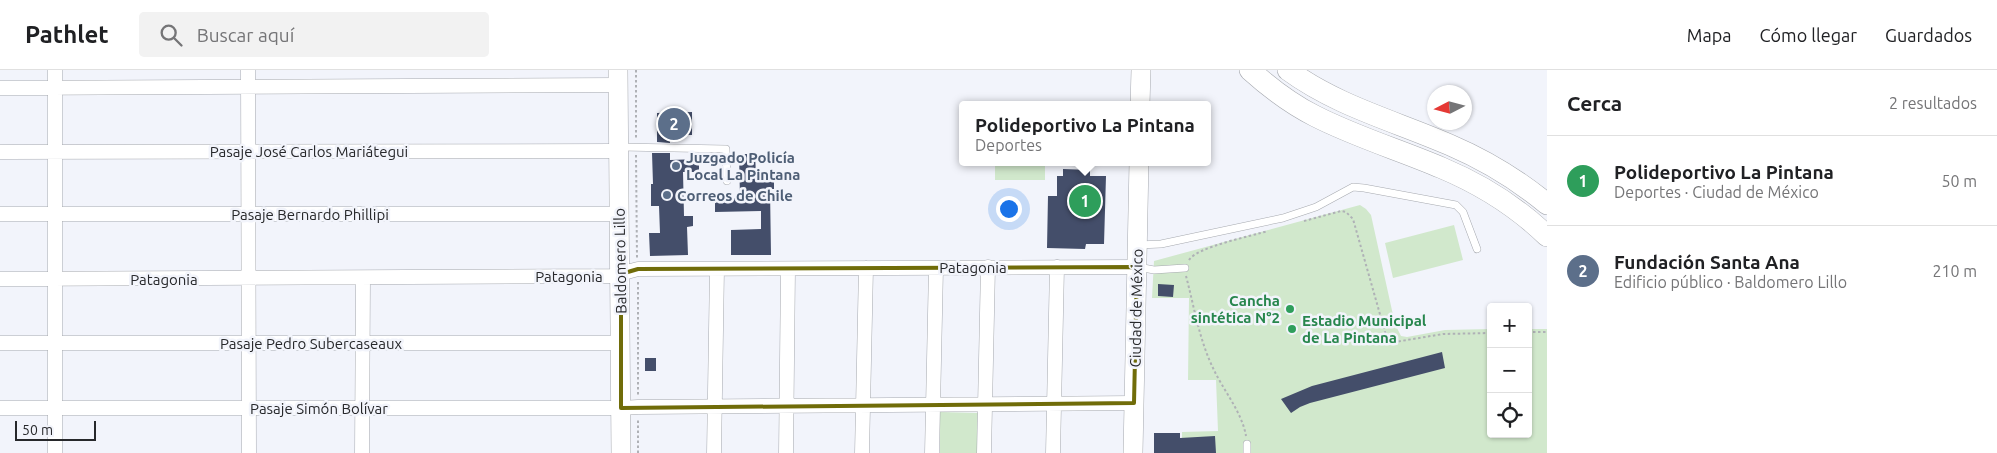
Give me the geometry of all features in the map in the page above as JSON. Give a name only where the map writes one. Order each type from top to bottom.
[{"type":"main road","points":[[1250,70],[1281,95],[1313,115],[1441,167],[1473,183],[1507,204],[1547,236]]},
{"type":"main road","points":[[1288,70],[1340,101],[1451,145],[1486,162],[1547,204]]},
{"type":"main road","points":[[1393,149],[1402,126]]},
{"type":"street","points":[[55,70],[55,453]]},
{"type":"street","points":[[248,70],[249,453]]},
{"type":"street","points":[[1140,101],[1141,70]]},
{"type":"street","points":[[0,88],[248,88],[618,78]]},
{"type":"street","name":"Baldomero Lillo","points":[[618,78],[625,149],[620,214],[629,272],[621,343],[630,407],[621,453]]},
{"type":"street","name":"Pasaje José Carlos Mariátegui","points":[[0,152],[625,149]]},
{"type":"street","name":"Ciudad de México","points":[[1134,453],[1139,166]]},
{"type":"street","name":"Pasaje Bernardo Phillipi","points":[[0,214],[620,214]]},
{"type":"street","points":[[1053,453],[1057,267]]},
{"type":"street","name":"Patagonia","points":[[0,280],[612,276],[629,272],[717,269],[1137,267]]},
{"type":"street","points":[[786,453],[788,268]]},
{"type":"street","points":[[862,453],[866,268]]},
{"type":"street","points":[[932,453],[936,268]]},
{"type":"street","points":[[984,453],[988,268]]},
{"type":"street","points":[[714,453],[717,269]]},
{"type":"street","points":[[362,453],[363,278]]},
{"type":"street","name":"Pasaje Pedro Subercaseaux","points":[[0,343],[621,343]]},
{"type":"street","name":"Pasaje Simón Bolívar","points":[[0,408],[630,407],[1134,403]]},
{"type":"lane","points":[[625,149],[726,149],[727,181]]},
{"type":"lane","points":[[1137,245],[1161,244],[1283,218],[1316,207],[1354,187],[1456,205],[1463,212],[1477,249]]},
{"type":"lane","points":[[1137,267],[1154,270],[1184,268]]},
{"type":"lane","points":[[1246,444],[1247,453]]},
{"type":"path","points":[[636,70],[625,149],[629,272],[630,407],[638,453]]},
{"type":"path","points":[[1304,221],[1341,211],[1346,212],[1353,219],[1387,339],[1395,342],[1443,334],[1487,333]]},
{"type":"path","points":[[1246,444],[1244,424],[1212,367],[1201,339],[1184,268],[1192,256],[1211,247],[1276,229]]},
{"type":"path","points":[[1532,332],[1547,332]]},
{"type":"highlighted area","points":[[1137,267],[1134,403],[621,408],[621,274],[638,269]]},
{"type":"green space","points":[[995,166],[1045,166],[1045,180],[995,180]]},
{"type":"green space","name":"Estadio Municipal de La Pintana","points":[[1360,205],[1371,215],[1395,324],[1401,336],[1407,337],[1445,330],[1487,329],[1487,438],[1532,438],[1532,329],[1547,329],[1547,453],[1182,453],[1182,432],[1218,431],[1216,380],[1188,380],[1189,298],[1152,298],[1154,261]]},
{"type":"green space","points":[[1454,225],[1463,260],[1393,278],[1385,243]]},
{"type":"green space","points":[[940,412],[979,413],[977,453],[940,453]]},
{"type":"building","points":[[692,112],[692,135],[670,135],[670,143],[657,142],[657,113]]},
{"type":"building","points":[[652,153],[670,153],[670,160],[699,159],[699,172],[683,172],[684,216],[693,216],[693,226],[687,227],[688,255],[650,256],[649,233],[660,233],[659,206],[651,206],[651,184],[653,184]]},
{"type":"building","points":[[739,154],[755,154],[756,175],[774,174],[774,189],[770,189],[771,255],[731,255],[731,230],[761,229],[761,211],[715,212],[715,198],[740,198]]},
{"type":"building","points":[[1063,169],[1090,170],[1090,176],[1106,176],[1104,244],[1086,244],[1085,249],[1047,248],[1048,196],[1057,196],[1057,176],[1063,176]]},
{"type":"building","points":[[1158,284],[1174,285],[1173,297],[1158,296]]},
{"type":"building","points":[[1442,352],[1445,368],[1310,403],[1291,413],[1281,399],[1312,386]]},
{"type":"building","points":[[645,358],[656,358],[656,371],[645,371]]},
{"type":"building","points":[[1154,433],[1180,433],[1180,438],[1215,436],[1216,453],[1154,453]]},
{"type":"place","name":"Fundación Santa Ana","points":[[674,124]]},
{"type":"place","name":"Juzgado Policía Local La Pintana","points":[[676,166]]},
{"type":"place","name":"Correos de Chile","points":[[667,195]]},
{"type":"place","name":"Polideportivo La Pintana","points":[[1085,201]]},
{"type":"place","name":"Cancha sintética N°2","points":[[1290,309]]},
{"type":"place","name":"Estadio Municipal de La Pintana","points":[[1292,329]]}]
